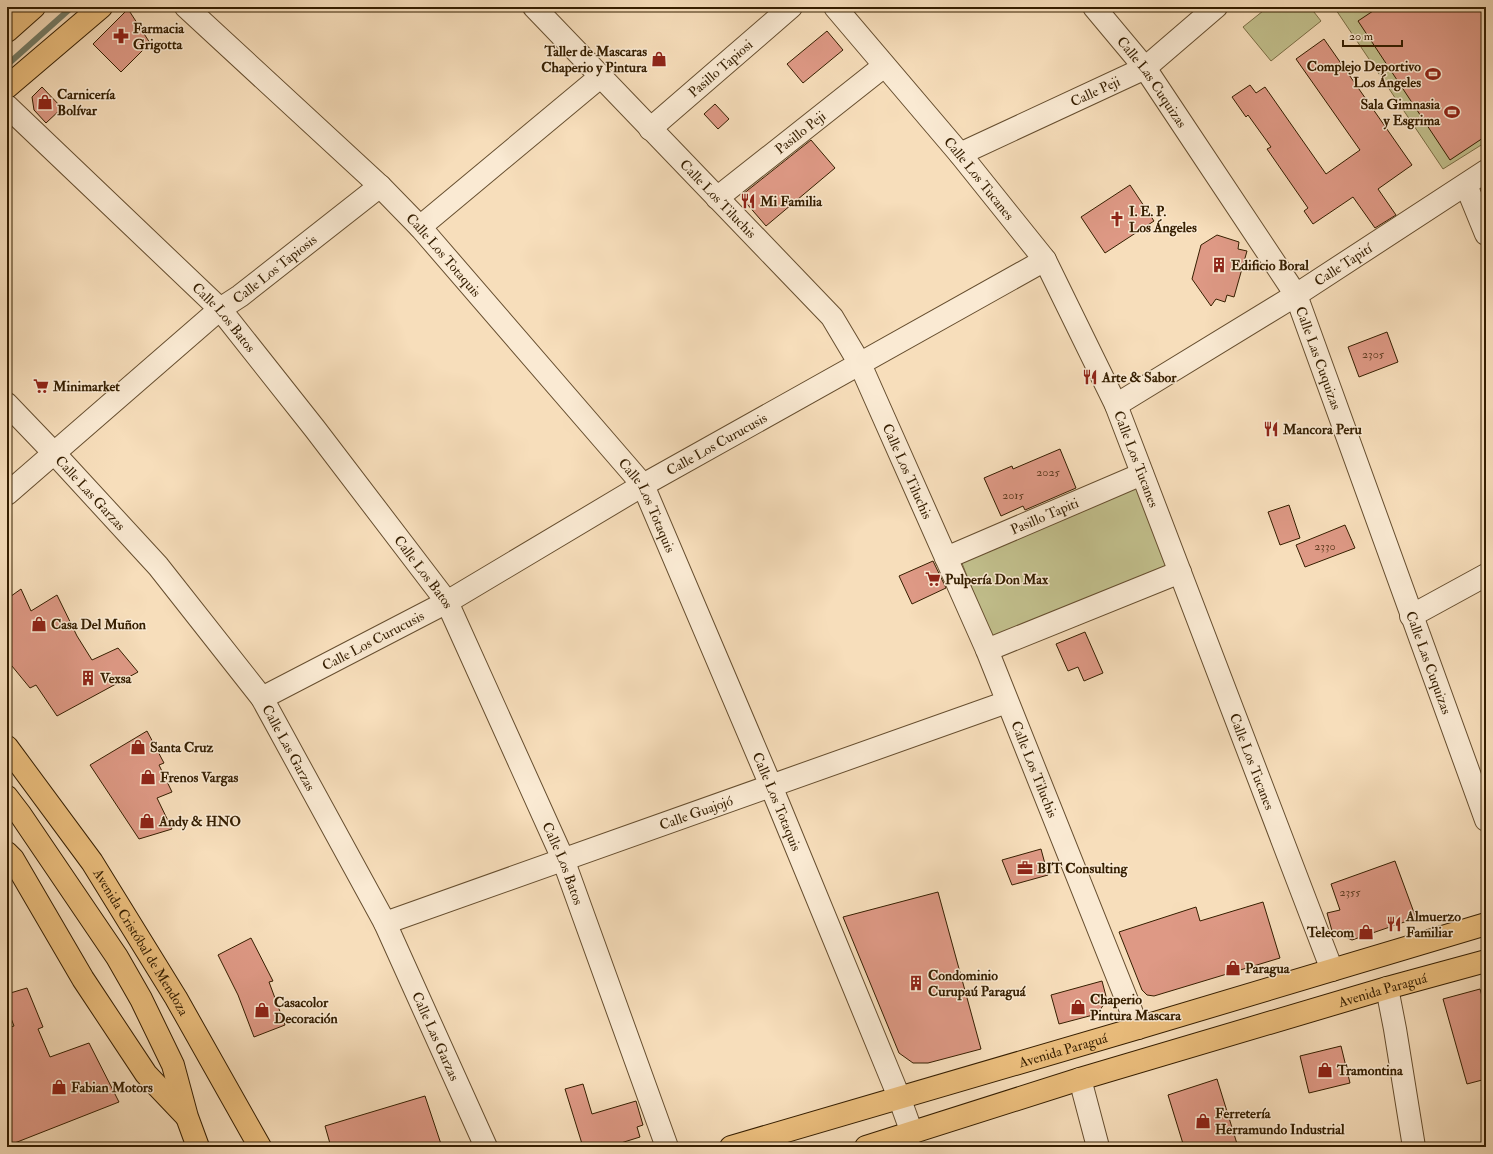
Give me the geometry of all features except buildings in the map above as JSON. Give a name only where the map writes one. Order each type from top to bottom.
[{"type":"main road","points":[[8,27],[34,7]]},
{"type":"main road","points":[[7,88],[102,7]]},
{"type":"main road","name":"Avenida Cristóbal de Mendoza","points":[[7,747],[92,862],[176,998],[260,1147]]},
{"type":"main road","name":"Avenida Cristóbal de Mendoza","points":[[7,797],[116,957],[141,998],[173,1065],[198,1147]]},
{"type":"main road","name":"Avenida Cristóbal de Mendoza","points":[[9,852],[83,979],[146,1074],[188,1117]]},
{"type":"main road","name":"Avenida Paraguá","points":[[731,1147],[1486,924]]},
{"type":"main road","name":"Avenida Paraguá","points":[[866,1147],[1080,1079],[1387,988],[1486,961]]},
{"type":"main road","points":[[246,1122],[267,1147]]},
{"type":"street","name":"Calle Los Totaquis","points":[[186,7],[380,186],[420,227],[643,485],[771,786],[899,1097],[912,1133]]},
{"type":"street","name":"Calle Los Tiluchis","points":[[534,7],[832,317],[860,364],[987,650],[1138,1028]]},
{"type":"street","name":"Pasillo Tapiosi","points":[[650,129],[791,7]]},
{"type":"street","name":"Calle Los Tucanes","points":[[835,7],[960,154],[1045,260],[1116,405],[1332,970]]},
{"type":"street","name":"Calle Las Cuquizas","points":[[1094,7],[1145,68],[1296,295],[1486,820]]},
{"type":"street","name":"Calle Peji","points":[[960,154],[1145,68],[1216,7]]},
{"type":"street","name":"Pasillo Peji","points":[[717,198],[884,66]]},
{"type":"street","points":[[420,227],[600,77]]},
{"type":"street","name":"Calle Los Batos","points":[[7,106],[220,309],[320,435],[447,602],[563,859],[667,1147]]},
{"type":"street","name":"Calle Tapití","points":[[1116,405],[1296,295],[1486,171]]},
{"type":"street","points":[[1466,185],[1486,234]]},
{"type":"street","name":"Calle Los Tapiosis","points":[[7,494],[220,309],[240,296],[380,186]]},
{"type":"street","name":"Calle Los Curucusis","points":[[262,698],[447,602],[643,485],[1045,260]]},
{"type":"street","name":"Calle Las Garzas","points":[[7,404],[158,566],[262,698],[385,922],[486,1147]]},
{"type":"street","name":"Pasillo Tapiti","points":[[946,558],[1142,474]]},
{"type":"street","points":[[987,650],[1180,572]]},
{"type":"street","points":[[1411,616],[1486,575]]},
{"type":"street","name":"Calle Guajojó","points":[[385,922],[1007,702]]},
{"type":"street","points":[[1387,988],[1414,1147]]},
{"type":"street","points":[[1080,1079],[1098,1147]]},
{"type":"shaded area","points":[[1268,7],[1310,7],[1321,21],[1271,61],[1243,27]]},
{"type":"shaded area","name":"Complejo Deportivo Los Ángeles","points":[[1334,7],[1486,7],[1486,142],[1443,169]]},
{"type":"shaded area","points":[[1138,483],[1169,568],[992,640],[960,558]]},
{"type":"waterway","points":[[7,65],[72,7]]},
{"type":"place","name":"Farmacia Grigotta","points":[[121,36]]},
{"type":"place","name":"Taller de Mascaras Chaperio y Pintura","points":[[659,59]]},
{"type":"place","name":"Complejo Deportivo Los Ángeles","points":[[1433,74]]},
{"type":"place","name":"Carnicería Bolívar","points":[[45,102]]},
{"type":"place","name":"Sala Gimnasia y Esgrima","points":[[1452,112]]},
{"type":"place","name":"Mi Familia","points":[[748,201]]},
{"type":"place","name":"I. E. P. Los Ángeles","points":[[1117,219]]},
{"type":"place","name":"Edificio Boral","points":[[1219,265]]},
{"type":"place","name":"Arte & Sabor","points":[[1090,377]]},
{"type":"place","name":"Minimarket","points":[[41,386]]},
{"type":"place","name":"Mancora Peru","points":[[1271,429]]},
{"type":"place","name":"Pulpería Don Max","points":[[933,579]]},
{"type":"place","name":"Casa Del Muñon","points":[[39,624]]},
{"type":"place","name":"Vexsa","points":[[88,678]]},
{"type":"place","name":"Santa Cruz","points":[[138,747]]},
{"type":"place","name":"Frenos Vargas","points":[[148,777]]},
{"type":"place","name":"Andy & HNO","points":[[147,821]]},
{"type":"place","name":"BIT Consulting","points":[[1025,868]]},
{"type":"place","name":"Almuerzo Familiar","points":[[1394,924]]},
{"type":"place","name":"Telecom","points":[[1366,932]]},
{"type":"place","name":"Paragua","points":[[1233,968]]},
{"type":"place","name":"Condominio Curupaú Paraguá","points":[[916,983]]},
{"type":"place","name":"Chaperio Pintura Mascara","points":[[1078,1007]]},
{"type":"place","name":"Casacolor Decoración","points":[[262,1010]]},
{"type":"place","name":"Tramontina","points":[[1325,1070]]},
{"type":"place","name":"Fabian Motors","points":[[59,1087]]},
{"type":"place","name":"Ferretería Herramundo Industrial","points":[[1203,1121]]}]
